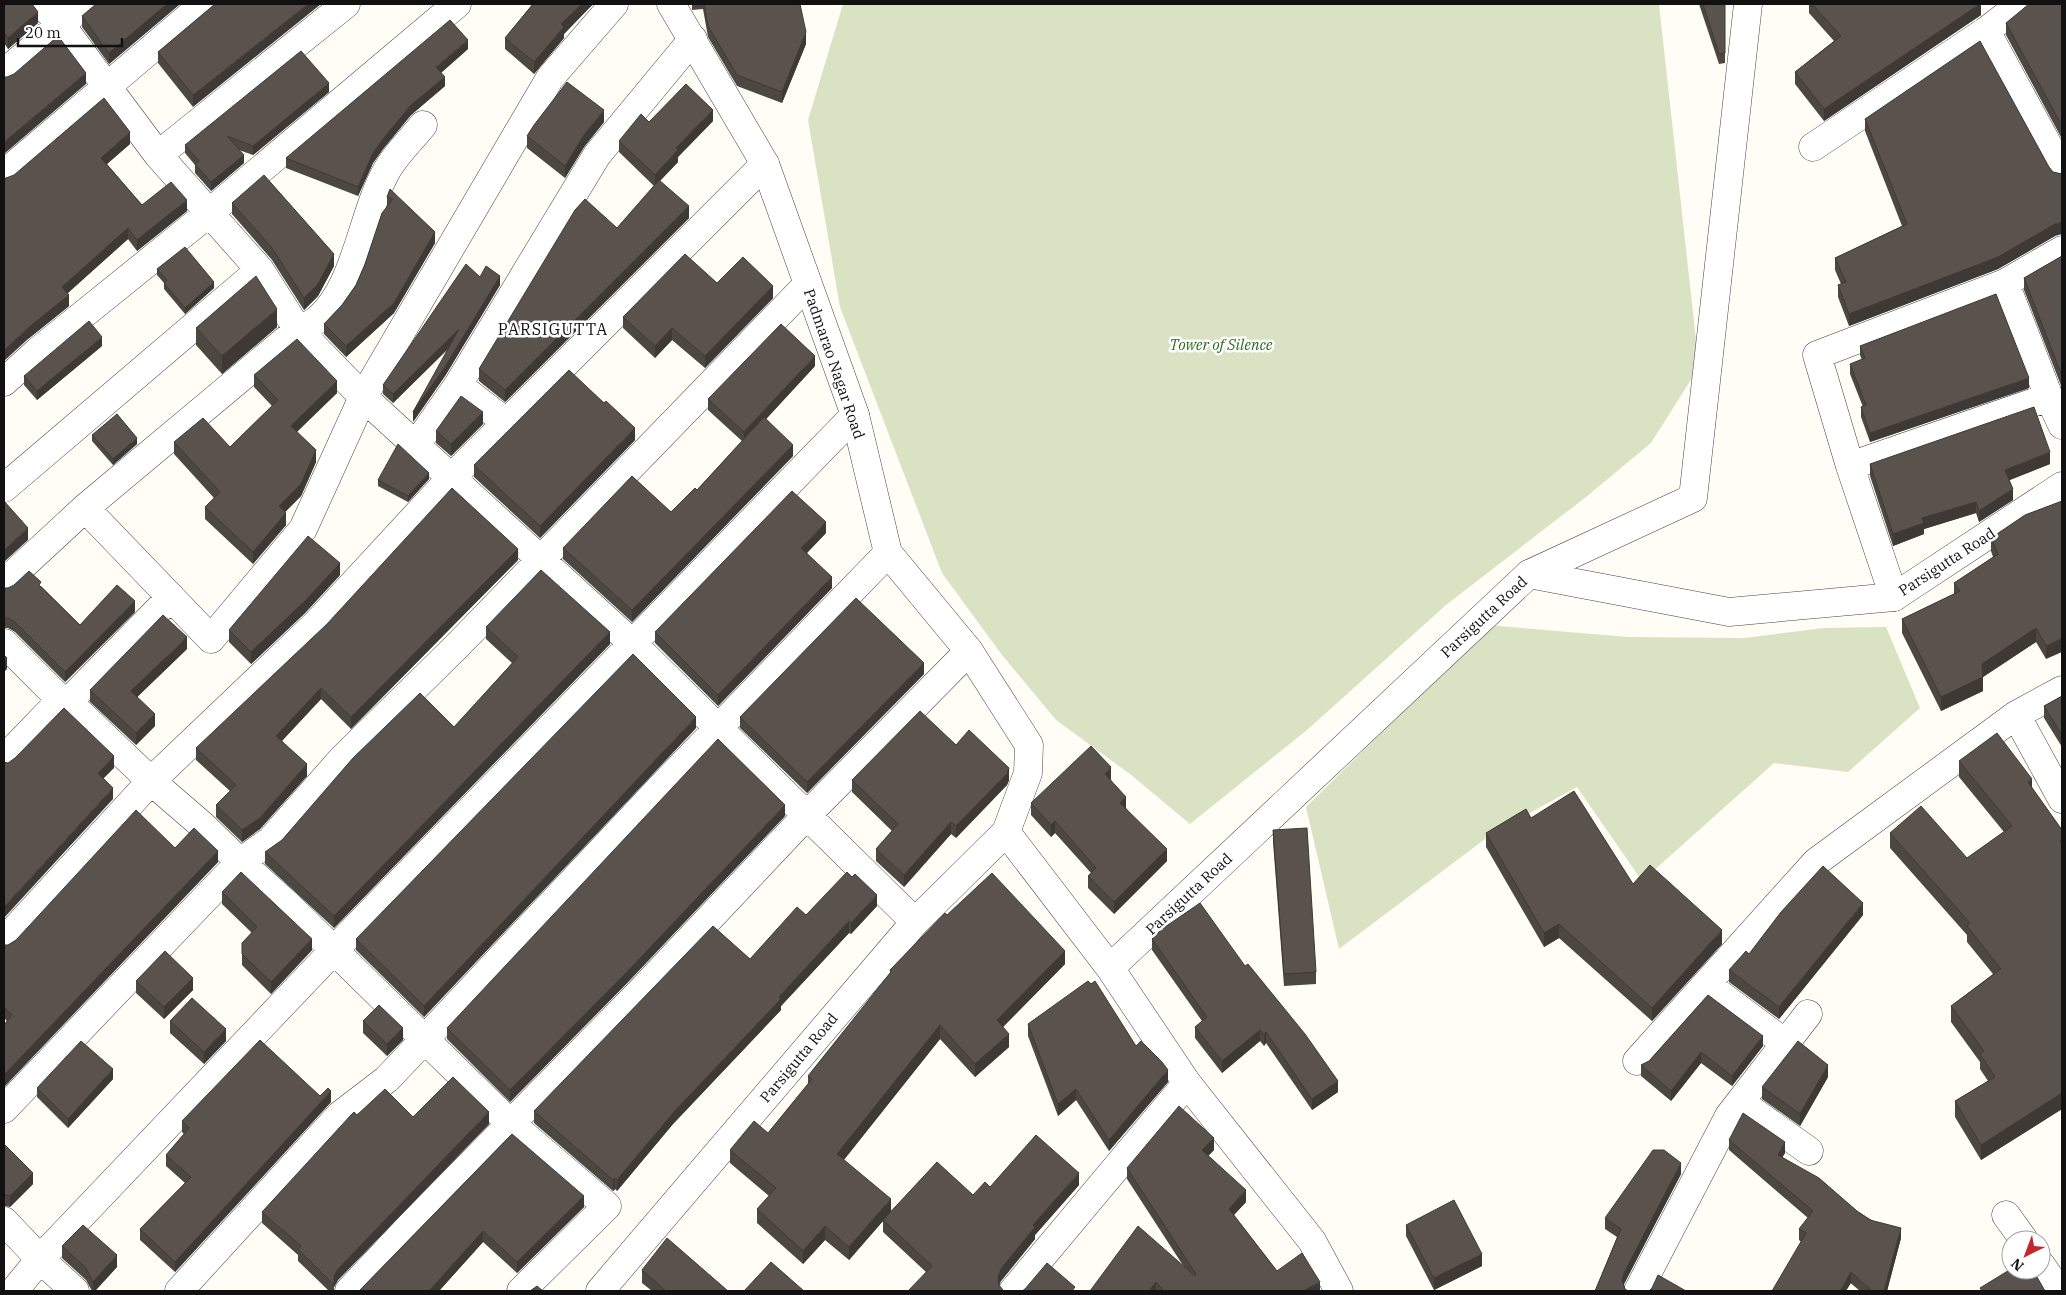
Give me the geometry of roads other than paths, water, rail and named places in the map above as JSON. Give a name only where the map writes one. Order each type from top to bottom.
[{"type":"street","points":[[42,4],[61,25],[158,155],[260,270],[298,330],[363,397],[633,644],[914,922]]},
{"type":"street","points":[[4,73],[85,4]]},
{"type":"street","points":[[4,174],[204,4]]},
{"type":"street","points":[[158,155],[346,4]]},
{"type":"street","points":[[4,382],[38,351],[209,212],[457,4]]},
{"type":"street","points":[[85,508],[211,639],[303,529],[363,397],[550,78],[614,4]]},
{"type":"street","name":"Padmarao Nagar Road","points":[[671,4],[765,164],[855,415],[888,554],[969,651],[1029,745],[1028,773],[1006,832]]},
{"type":"street","points":[[1529,574],[1693,498],[1748,4]]},
{"type":"street","points":[[1813,146],[1986,31],[2020,4]]},
{"type":"street","points":[[1986,31],[2062,171]]},
{"type":"street","points":[[416,445],[458,385],[597,155],[693,39]]},
{"type":"street","points":[[4,583],[85,508],[298,330],[318,320],[332,305],[348,274],[374,197],[387,169],[423,125]]},
{"type":"street","points":[[4,941],[151,781],[316,624],[452,477],[765,164]]},
{"type":"street","points":[[1894,597],[1850,466],[1817,355],[2005,283],[2062,250]]},
{"type":"street","points":[[4,488],[260,270]]},
{"type":"street","points":[[2005,283],[2049,397],[2062,425]]},
{"type":"street","points":[[4,1109],[240,862],[270,841],[342,759],[457,646],[807,285]]},
{"type":"street","points":[[458,385],[507,423]]},
{"type":"street","points":[[1850,466],[2049,397]]},
{"type":"street","points":[[14,1291],[40,1259],[334,950],[855,415]]},
{"type":"street","name":"Parsigutta Road","points":[[1110,968],[1529,574],[1729,612],[1894,597],[2062,486]]},
{"type":"street","points":[[179,1291],[340,1115],[387,1079],[660,788],[888,554]]},
{"type":"street","points":[[4,759],[171,597]]},
{"type":"street","points":[[4,643],[64,701],[290,907],[510,1123],[607,1206],[521,1291]]},
{"type":"street","points":[[350,1291],[510,1123],[639,993],[807,815],[969,651]]},
{"type":"street","points":[[1637,1061],[1816,862],[2016,715],[2062,690]]},
{"type":"street","points":[[2016,715],[2062,799]]},
{"type":"street","points":[[1006,832],[1110,968],[1188,1083],[1312,1241],[1339,1291]]},
{"type":"street","name":"Parsigutta Road","points":[[600,1291],[914,922],[1006,832]]},
{"type":"street","points":[[1706,984],[1785,1044]]},
{"type":"street","points":[[1638,1291],[1729,1116],[1808,1014]]},
{"type":"street","points":[[1013,1291],[1188,1083]]},
{"type":"street","points":[[1740,1102],[1809,1151]]},
{"type":"street","points":[[2006,1215],[2017,1230]]},
{"type":"street","points":[[4,1220],[40,1259],[75,1291]]},
{"type":"street","points":[[2051,1279],[2059,1291]]},
{"type":"district","name":"PARSIGUTTA","points":[[553,329]]},
{"type":"park label","name":"Tower of Silence","points":[[1221,345]]}]
